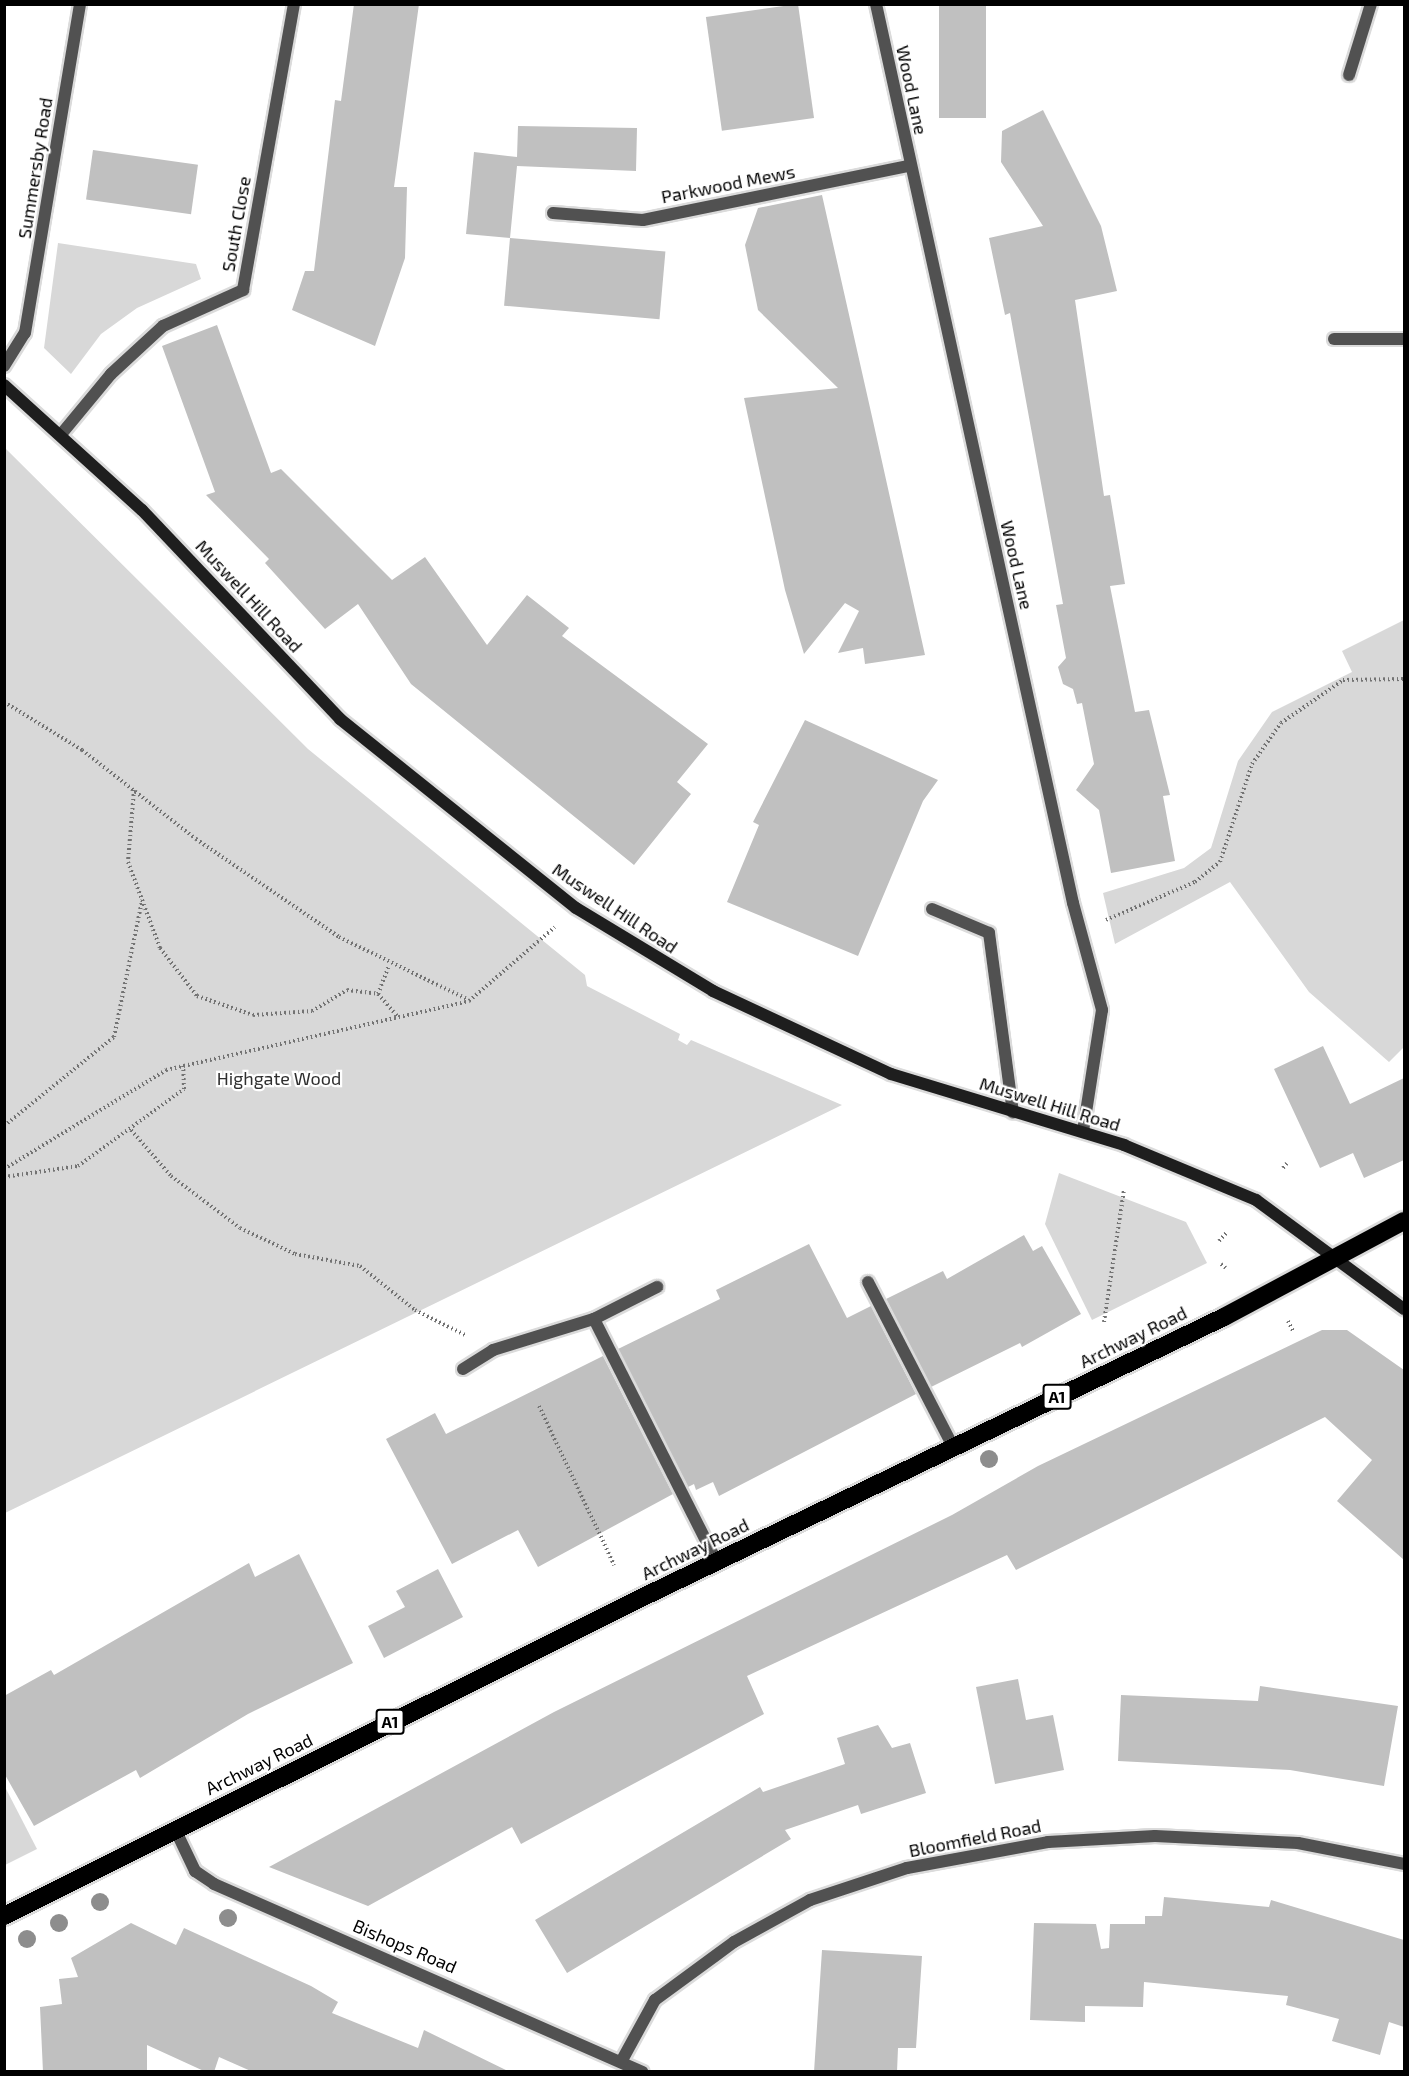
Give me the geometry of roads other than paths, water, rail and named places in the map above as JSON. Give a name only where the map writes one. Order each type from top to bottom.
[{"type":"highway","name":"Archway Road","points":[[4,1916],[716,1561],[1224,1317],[1404,1221]]},
{"type":"main road","name":"Muswell Hill Road","points":[[4,385],[63,432],[340,719],[576,908],[713,991],[891,1074],[1083,1132],[1256,1200],[1404,1309]]},
{"type":"street","name":"Summersby Road","points":[[4,366],[26,333],[80,4]]},
{"type":"street","name":"South Close","points":[[63,432],[111,374],[163,326],[243,290],[294,4]]},
{"type":"street","name":"Wood Lane","points":[[876,4],[909,166],[1080,931],[1102,1010],[1083,1132]]},
{"type":"street","points":[[1349,75],[1371,4]]},
{"type":"street","name":"Parkwood Mews","points":[[553,213],[643,220],[909,166]]},
{"type":"street","points":[[1334,339],[1404,339]]},
{"type":"street","points":[[932,909],[988,933],[1013,1112]]},
{"type":"street","points":[[868,1282],[953,1447]]},
{"type":"street","points":[[463,1369],[493,1350],[594,1319],[657,1287]]},
{"type":"street","points":[[594,1319],[716,1561]]},
{"type":"street","name":"Bishops Road","points":[[175,1829],[195,1871],[214,1884],[643,2072]]},
{"type":"street","name":"Bloomfield Road","points":[[621,2062],[655,2000],[734,1942],[810,1900],[908,1868],[1048,1842],[1155,1836],[1298,1843],[1404,1864]]},
{"type":"park label","name":"Highgate Wood","points":[[279,1078]]}]
